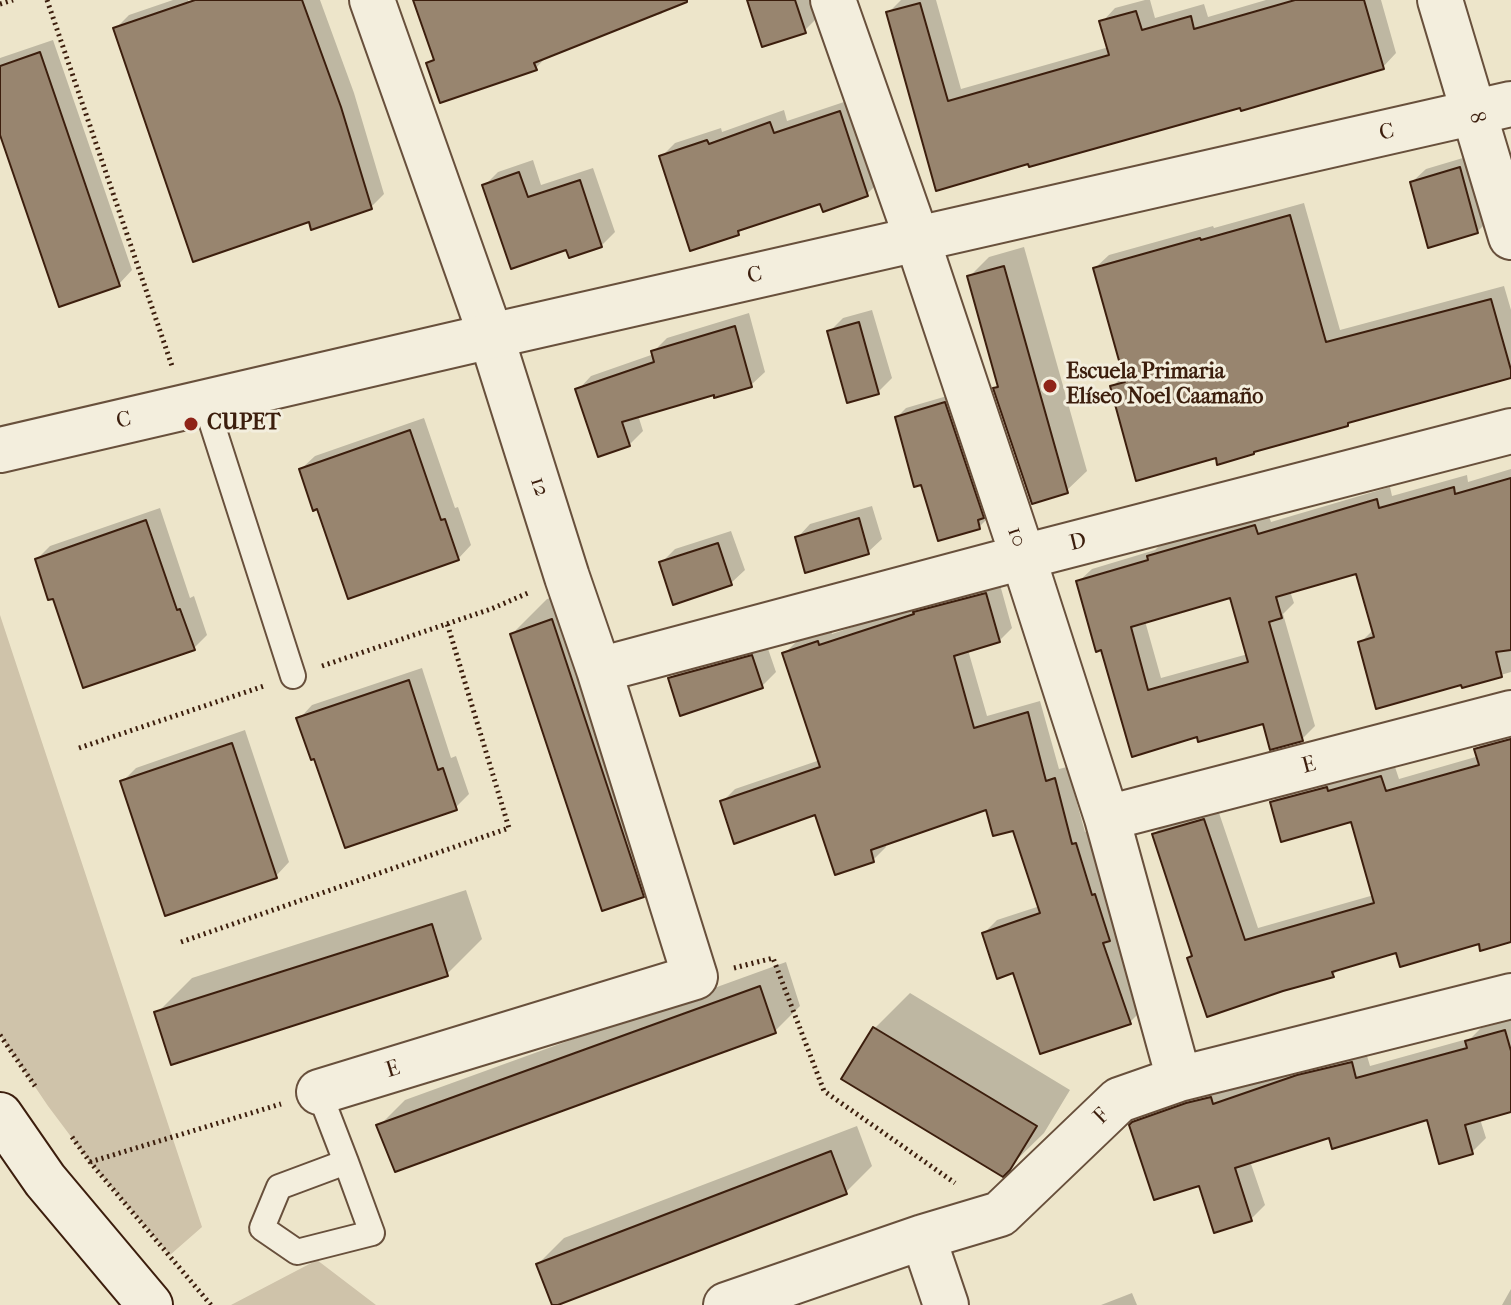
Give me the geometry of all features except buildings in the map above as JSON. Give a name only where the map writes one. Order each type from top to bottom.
[{"type":"street","name":"12","points":[[372,0],[491,336],[695,977]]},
{"type":"street","name":"10","points":[[833,0],[917,239],[1107,818],[1179,1079]]},
{"type":"street","name":"8","points":[[1440,0],[1492,109],[1511,237]]},
{"type":"street","name":"C","points":[[0,450],[1492,109]]},
{"type":"street","name":"D","points":[[599,670],[1511,431]]},
{"type":"street","name":"E","points":[[1107,818],[1511,713]]},
{"type":"street","name":"E","points":[[319,1092],[695,977]]},
{"type":"street","name":"F","points":[[726,1305],[923,1237],[1000,1214],[1119,1100],[1179,1079],[1511,996]]},
{"type":"street","points":[[0,1115],[45,1180],[150,1305]]},
{"type":"street","points":[[923,1237],[946,1305]]},
{"type":"lane","points":[[196,404],[293,676]]},
{"type":"lane","points":[[319,1092],[346,1162],[372,1233],[297,1252],[262,1228],[279,1187],[346,1162]]},
{"type":"path","points":[[0,4],[13,0]]},
{"type":"path","points":[[47,0],[196,404]]},
{"type":"path","points":[[181,942],[509,828],[447,623]]},
{"type":"path","points":[[695,977],[773,958],[824,1091],[1000,1214]]},
{"type":"path","points":[[0,1035],[40,1094]]},
{"type":"path","points":[[90,1162],[319,1092]]},
{"type":"path","points":[[65,1128],[211,1305]]},
{"type":"shaded area","points":[[0,615],[202,1227],[170,1255],[90,1162],[0,1035]]},
{"type":"shaded area","points":[[317,1260],[376,1305],[231,1305]]},
{"type":"place","name":"Escuela Primaria Elíseo Noel Caamaño","points":[[1050,386]]},
{"type":"place","name":"CUPET","points":[[191,424]]}]
